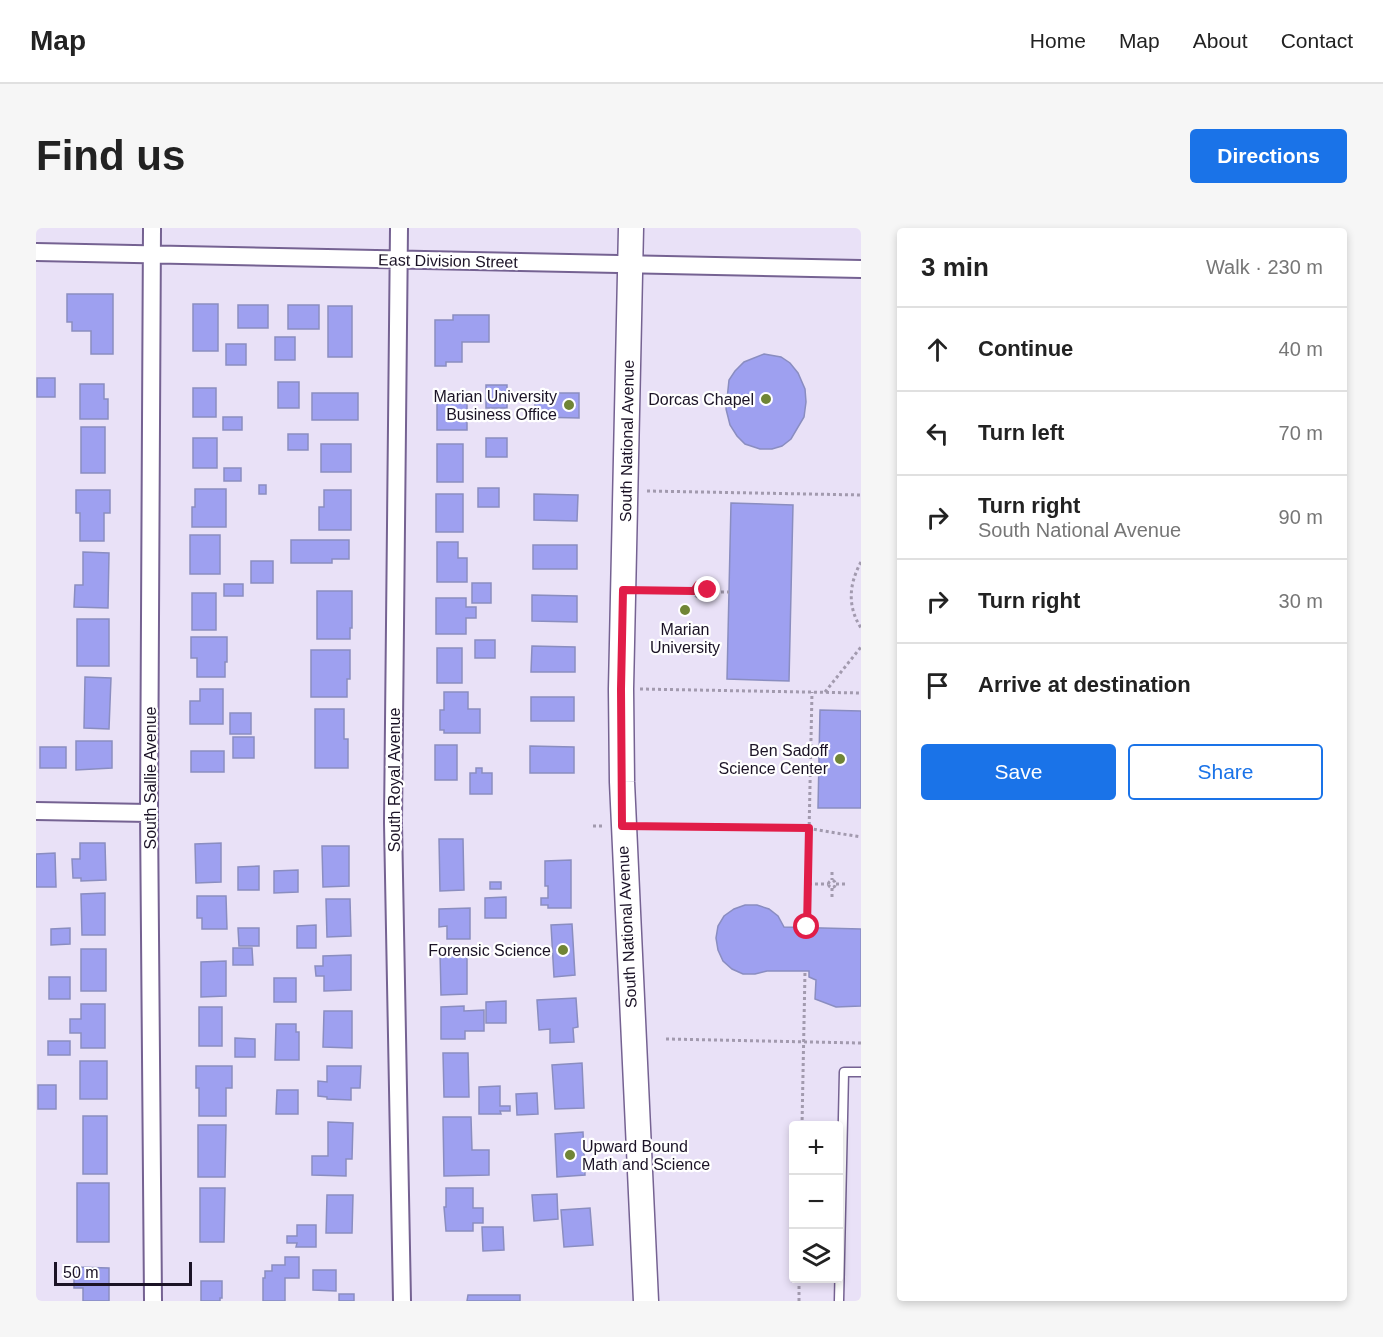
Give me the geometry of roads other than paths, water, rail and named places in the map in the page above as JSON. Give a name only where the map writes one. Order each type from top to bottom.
[{"type":"street","name":"South Sallie Avenue","points":[[153,228],[149,813],[153,1301]]},
{"type":"street","name":"South Royal Avenue","points":[[399,228],[393,823],[402,1301]]},
{"type":"street","name":"South National Avenue","points":[[631,228],[621,689],[622,826],[646,1301]]},
{"type":"street","name":"East Division Street","points":[[36,252],[861,269]]},
{"type":"street","points":[[36,811],[149,813]]},
{"type":"lane","points":[[839,1301],[844,1072],[861,1072]]},
{"type":"place","name":"Dorcas Chapel","points":[[766,399]]},
{"type":"place","name":"Marian University Business Office","points":[[569,405]]},
{"type":"place","name":"Marian University","points":[[685,610]]},
{"type":"place","name":"Ben Sadoff Science Center","points":[[840,759]]},
{"type":"place","name":"Forensic Science","points":[[563,950]]},
{"type":"place","name":"Upward Bound Math and Science","points":[[570,1155]]}]
